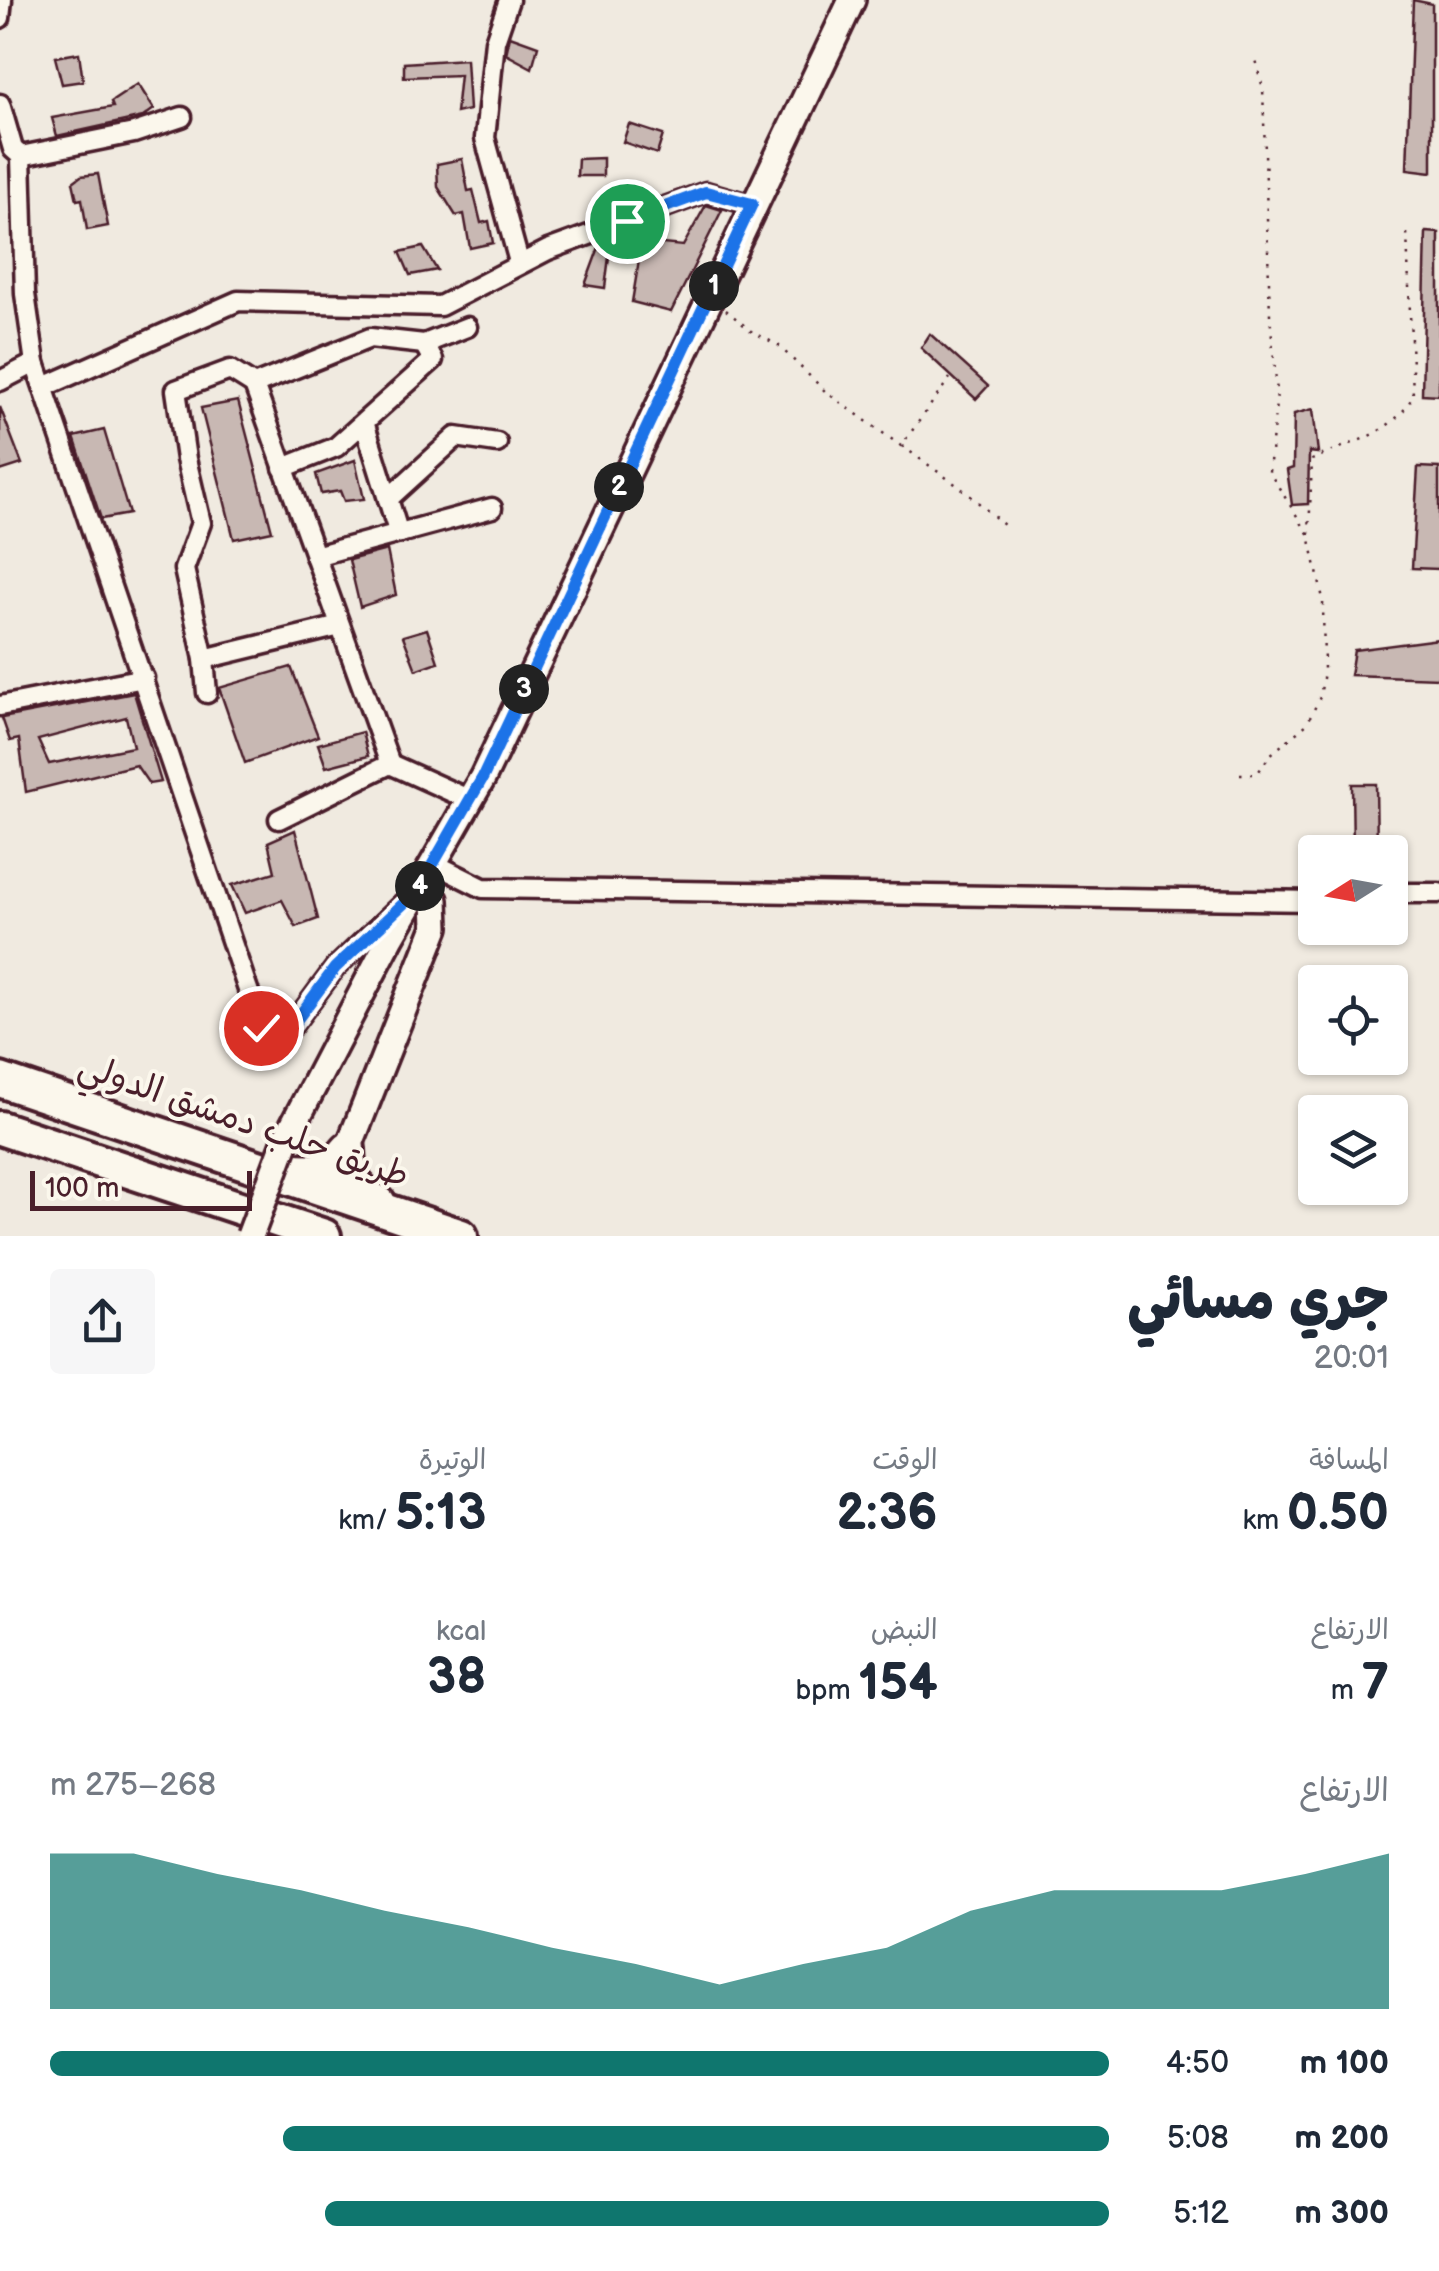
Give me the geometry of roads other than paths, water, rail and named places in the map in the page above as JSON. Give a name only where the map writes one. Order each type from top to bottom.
[{"type":"highway","name":"طريق حلب دمشق الدولي","points":[[0,1080],[462,1236]]},
{"type":"highway","points":[[0,1128],[324,1236]]},
{"type":"highway","points":[[252,1164],[310,1172],[338,1163],[348,1149]]},
{"type":"highway","points":[[348,1149],[352,1181],[365,1196],[410,1218]]},
{"type":"highway","points":[[206,1197],[274,1236]]},
{"type":"main road","points":[[250,1236],[288,1135],[470,800],[852,0]]},
{"type":"main road","points":[[348,1149],[436,927],[435,900],[418,890]]},
{"type":"street","points":[[0,18],[2,0]]},
{"type":"street","points":[[508,0],[495,42],[485,138],[520,262]]},
{"type":"street","points":[[0,104],[13,149],[21,156],[25,294],[35,363],[261,1028],[278,1036],[292,1026],[335,968],[418,890]]},
{"type":"street","points":[[21,156],[134,133],[182,118]]},
{"type":"street","points":[[44,387],[238,301],[440,306],[520,262],[706,192],[752,204]]},
{"type":"street","points":[[254,385],[370,338],[424,344],[466,326]]},
{"type":"street","points":[[284,468],[336,447],[433,360],[424,344]]},
{"type":"street","points":[[0,381],[35,363]]},
{"type":"street","points":[[207,693],[204,659],[184,569],[202,523],[186,460],[176,390],[230,370],[254,385],[390,764],[470,800]]},
{"type":"street","points":[[364,422],[398,531]]},
{"type":"street","points":[[388,499],[456,438],[497,443]]},
{"type":"street","points":[[315,556],[492,508]]},
{"type":"street","points":[[204,659],[340,626]]},
{"type":"street","points":[[0,706],[144,678]]},
{"type":"street","points":[[280,819],[390,764]]},
{"type":"street","points":[[433,863],[483,888],[1298,900]]},
{"type":"street","points":[[1408,893],[1439,893]]}]
